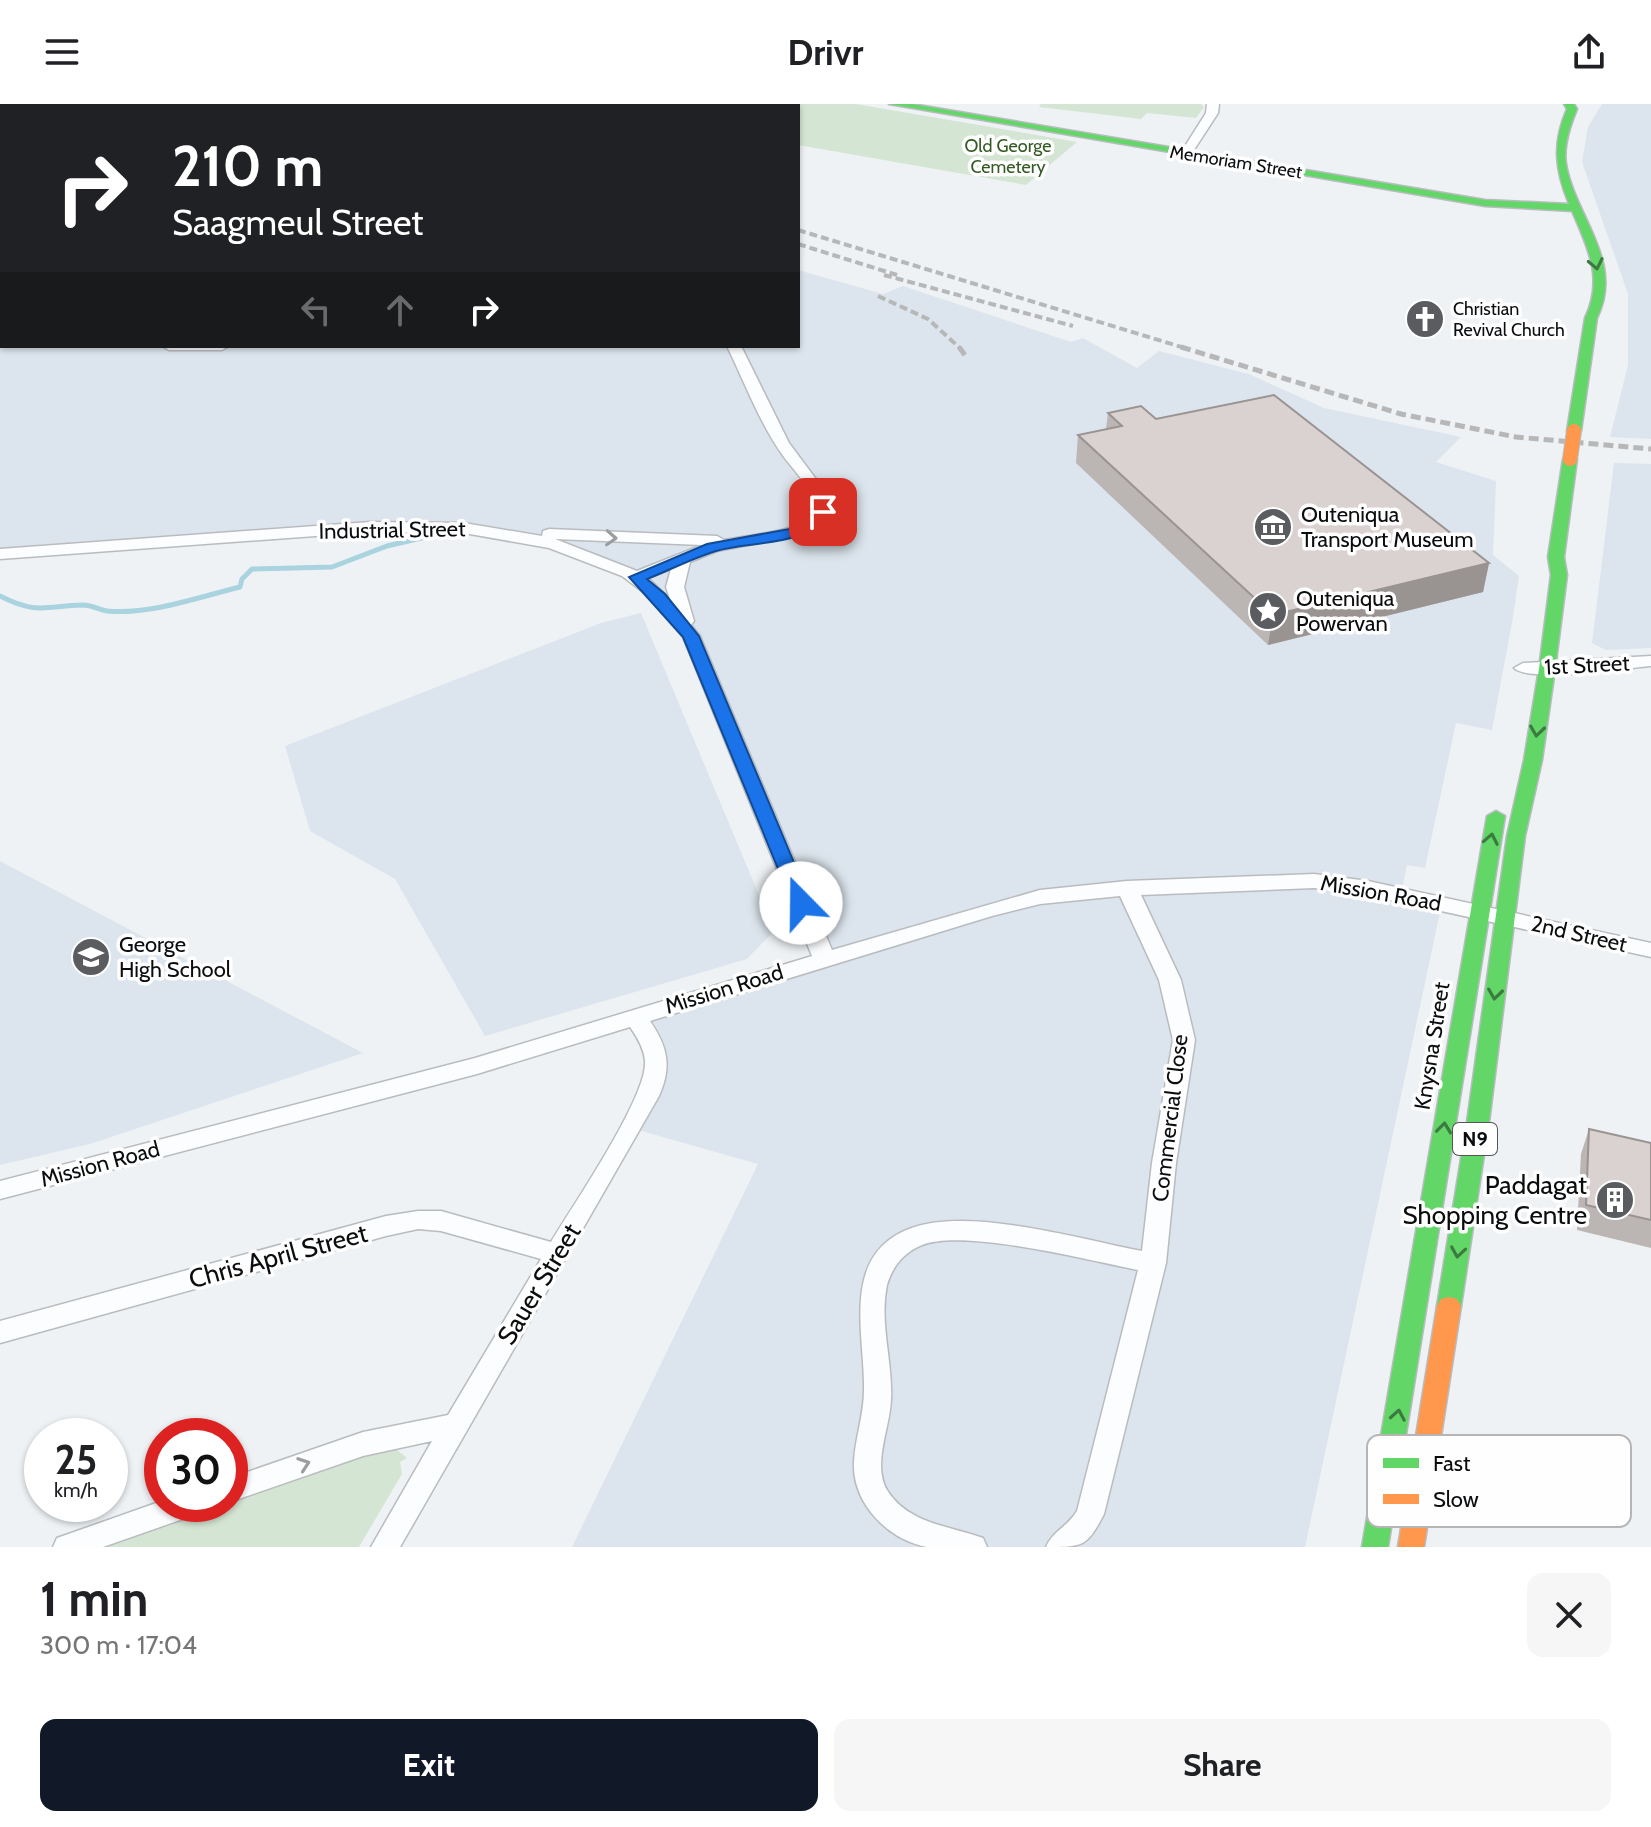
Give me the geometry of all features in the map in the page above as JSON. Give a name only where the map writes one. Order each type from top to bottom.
[{"type":"main road","name":"Memoriam Street","points":[[894,104],[1485,203],[1578,208]]},
{"type":"main road","name":"N9","points":[[1428,1435],[1516,836],[1533,760],[1547,669],[1559,575],[1556,557],[1591,318],[1600,308],[1599,273],[1561,161],[1563,131],[1572,109],[1568,104],[1556,114],[1546,147],[1546,169],[1579,262],[1584,284],[1584,311],[1591,318]]},
{"type":"main road","name":"N9","points":[[1539,587],[1556,557]]},
{"type":"main road","name":"Knysna Street","points":[[1395,1435],[1447,1095],[1500,796]]},
{"type":"main road","name":"Knysna Street","points":[[1375,1547],[1379,1527]]},
{"type":"main road","name":"N9","points":[[1411,1547],[1414,1527]]},
{"type":"street","points":[[1186,154],[1212,113],[1213,104]]},
{"type":"street","points":[[636,577],[713,547],[799,531],[816,522],[824,508],[822,498],[782,444],[735,348]]},
{"type":"street","name":"Industrial Street","points":[[0,554],[418,526],[505,532],[577,551],[636,577],[659,598],[691,636],[824,958]]},
{"type":"street","points":[[505,532],[741,541]]},
{"type":"street","points":[[682,559],[675,587],[691,636]]},
{"type":"street","name":"1st Street","points":[[1524,667],[1547,669],[1651,661]]},
{"type":"street","name":"Mission Road","points":[[0,1190],[477,1066],[824,958],[1013,903],[1068,893],[1314,881],[1368,888],[1506,917]]},
{"type":"street","name":"Commercial Close","points":[[1060,1547],[1079,1533],[1090,1514],[1153,1263],[1164,1163],[1184,1040],[1170,980],[1127,888]]},
{"type":"street","name":"2nd Street","points":[[1506,917],[1651,950]]},
{"type":"street","name":"Sauer Street","points":[[385,1547],[631,1128],[659,1068],[656,1050],[635,1017]]},
{"type":"street","name":"Chris April Street","points":[[0,1332],[386,1226],[418,1220],[441,1221],[557,1254]]},
{"type":"street","points":[[973,1547],[919,1533],[891,1514],[872,1488],[867,1460],[878,1388],[871,1298],[883,1261],[896,1247],[915,1237],[957,1229],[1153,1263]]},
{"type":"street","points":[[248,1484],[363,1444],[455,1425]]},
{"type":"street","points":[[67,1547],[144,1520]]},
{"type":"shaded area","points":[[1602,104],[1651,104],[1651,439],[1610,437],[1628,365],[1628,294],[1582,162],[1588,127]]},
{"type":"shaded area","points":[[800,271],[883,294],[903,286],[1071,342],[1083,338],[1137,368],[1159,351],[1249,374],[1324,408],[1461,437],[1436,462],[1496,481],[1493,555],[1519,576],[1492,730],[1456,723],[1425,868],[1407,865],[1401,894],[1442,903],[1305,1547],[572,1547],[758,1164],[631,1128],[659,1068],[635,1017],[823,959],[691,636],[636,577],[577,551],[418,526],[0,554],[0,348],[800,348]]},
{"type":"shaded area","points":[[1614,463],[1651,464],[1651,648],[1606,650],[1592,643]]},
{"type":"shaded area","points":[[641,613],[774,931],[747,959],[485,1036],[395,879],[310,831],[285,746],[601,623]]},
{"type":"shaded area","name":"George High School","points":[[0,861],[363,1053],[90,1144],[0,1165]]},
{"type":"green space","name":"Old George Cemetery","points":[[800,104],[856,104],[1077,142],[1026,185],[800,145]]},
{"type":"green space","points":[[1041,104],[1201,104],[1204,107],[1196,118],[1147,113],[1141,119],[1039,107]]},
{"type":"green space","points":[[385,1448],[396,1449],[407,1458],[400,1462],[402,1474],[359,1547],[103,1547],[174,1522],[248,1522],[248,1496]]},
{"type":"building","name":"Outeniqua Transport Museum","points":[[1274,395],[1489,563],[1273,615],[1078,435],[1122,426],[1108,413],[1141,406],[1156,419]]},
{"type":"building","points":[[1589,1129],[1651,1143],[1651,1220],[1586,1205]]},
{"type":"waterway","points":[[0,596],[23,606],[50,608],[83,605],[107,611],[140,610],[240,587],[242,579],[252,569],[332,567],[387,546],[430,536]]},
{"type":"railway","points":[[800,231],[1188,349]]},
{"type":"railway","points":[[800,245],[897,275]]},
{"type":"railway","points":[[884,275],[1073,326]]},
{"type":"railway","points":[[878,296],[928,319],[959,348]]},
{"type":"railway","points":[[1181,347],[1401,414],[1516,437],[1651,449]]},
{"type":"railway","points":[[959,348],[967,358]]},
{"type":"traffic: fast","points":[[894,104],[1485,203],[1578,208]]},
{"type":"traffic: fast","points":[[1569,104],[1572,109],[1563,136],[1561,164],[1565,182],[1591,242],[1601,283],[1599,301],[1591,318],[1574,431]]},
{"type":"traffic: fast","points":[[1449,1306],[1478,1122],[1516,836],[1533,760],[1547,669],[1559,575],[1556,557],[1570,459]]},
{"type":"traffic: fast","points":[[1394,1435],[1496,816]]},
{"type":"traffic: fast","points":[[1375,1547],[1378,1527]]},
{"type":"traffic: slow","points":[[1570,459],[1574,431]]},
{"type":"traffic: slow","points":[[1429,1435],[1449,1306]]},
{"type":"traffic: slow","points":[[1411,1547],[1414,1527]]},
{"type":"place","name":"Christian Revival Church","points":[[1425,319]]},
{"type":"place","name":"Outeniqua Transport Museum","points":[[1273,527]]},
{"type":"place","name":"Outeniqua Powervan","points":[[1268,611]]},
{"type":"place","name":"George High School","points":[[91,957]]},
{"type":"place","name":"Paddagat Shopping Centre","points":[[1615,1200]]},
{"type":"route","points":[[801,903],[691,636],[659,598],[636,577],[713,547],[799,531],[816,522],[823,512]]}]
